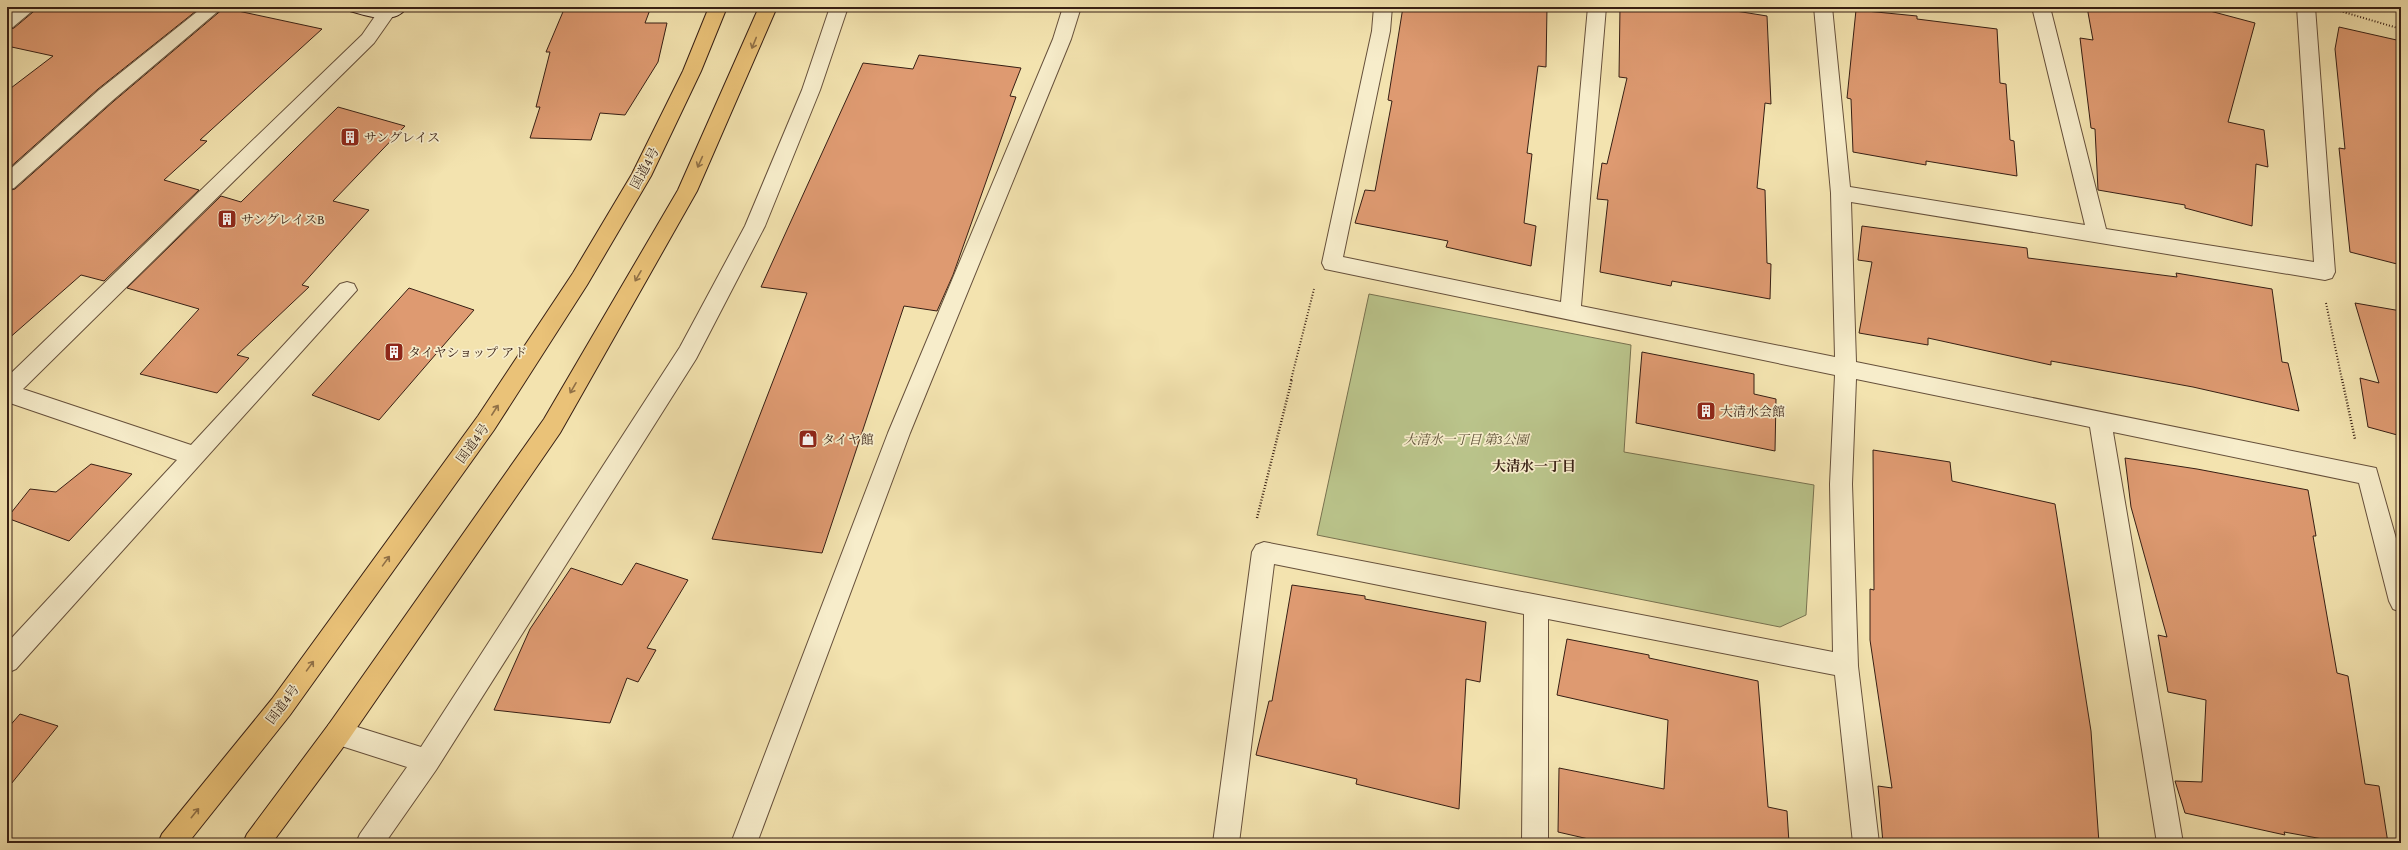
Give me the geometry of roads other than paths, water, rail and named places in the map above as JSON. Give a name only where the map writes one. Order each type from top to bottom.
[{"type":"highway","name":"国道4号","points":[[171,843],[281,706],[486,424],[580,279],[641,176],[692,71],[718,7]]},
{"type":"highway","points":[[256,843],[338,733],[552,426],[687,191],[746,61],[768,7]]},
{"type":"street","points":[[7,23],[28,7]]},
{"type":"street","points":[[7,183],[106,95],[214,7]]},
{"type":"street","points":[[356,7],[392,10]]},
{"type":"street","points":[[369,843],[427,761],[688,353],[755,226],[811,90],[839,7]]},
{"type":"street","points":[[744,843],[899,434],[1062,39],[1072,7]]},
{"type":"street","points":[[1383,7],[1381,31],[1332,263],[1570,311],[1846,370],[2368,475],[2401,601]]},
{"type":"street","points":[[1570,311],[1597,7]]},
{"type":"street","points":[[1823,7],[1841,193],[1846,370],[1841,484],[1846,666],[1866,843]]},
{"type":"street","points":[[2041,7],[2098,236]]},
{"type":"street","points":[[1841,193],[2325,272],[2306,7]]},
{"type":"street","points":[[195,456],[7,392],[368,39],[392,10]]},
{"type":"street","points":[[7,661],[347,290]]},
{"type":"street","points":[[2100,421],[2170,843]]},
{"type":"street","points":[[1226,843],[1264,552],[1536,607],[1846,666]]},
{"type":"street","points":[[1535,843],[1536,607]]},
{"type":"street","points":[[338,733],[427,761]]},
{"type":"place","name":"サングレイス","points":[[350,137]]},
{"type":"place","name":"サングレイスB","points":[[227,219]]},
{"type":"place","name":"タイヤショップ アド","points":[[394,352]]},
{"type":"place","name":"大清水会館","points":[[1706,411]]},
{"type":"place","name":"タイヤ館","points":[[808,439]]},
{"type":"district","name":"大清水一丁目","points":[[1534,466]]},
{"type":"park label","name":"大清水一丁目 第3公園","points":[[1466,439]]}]
